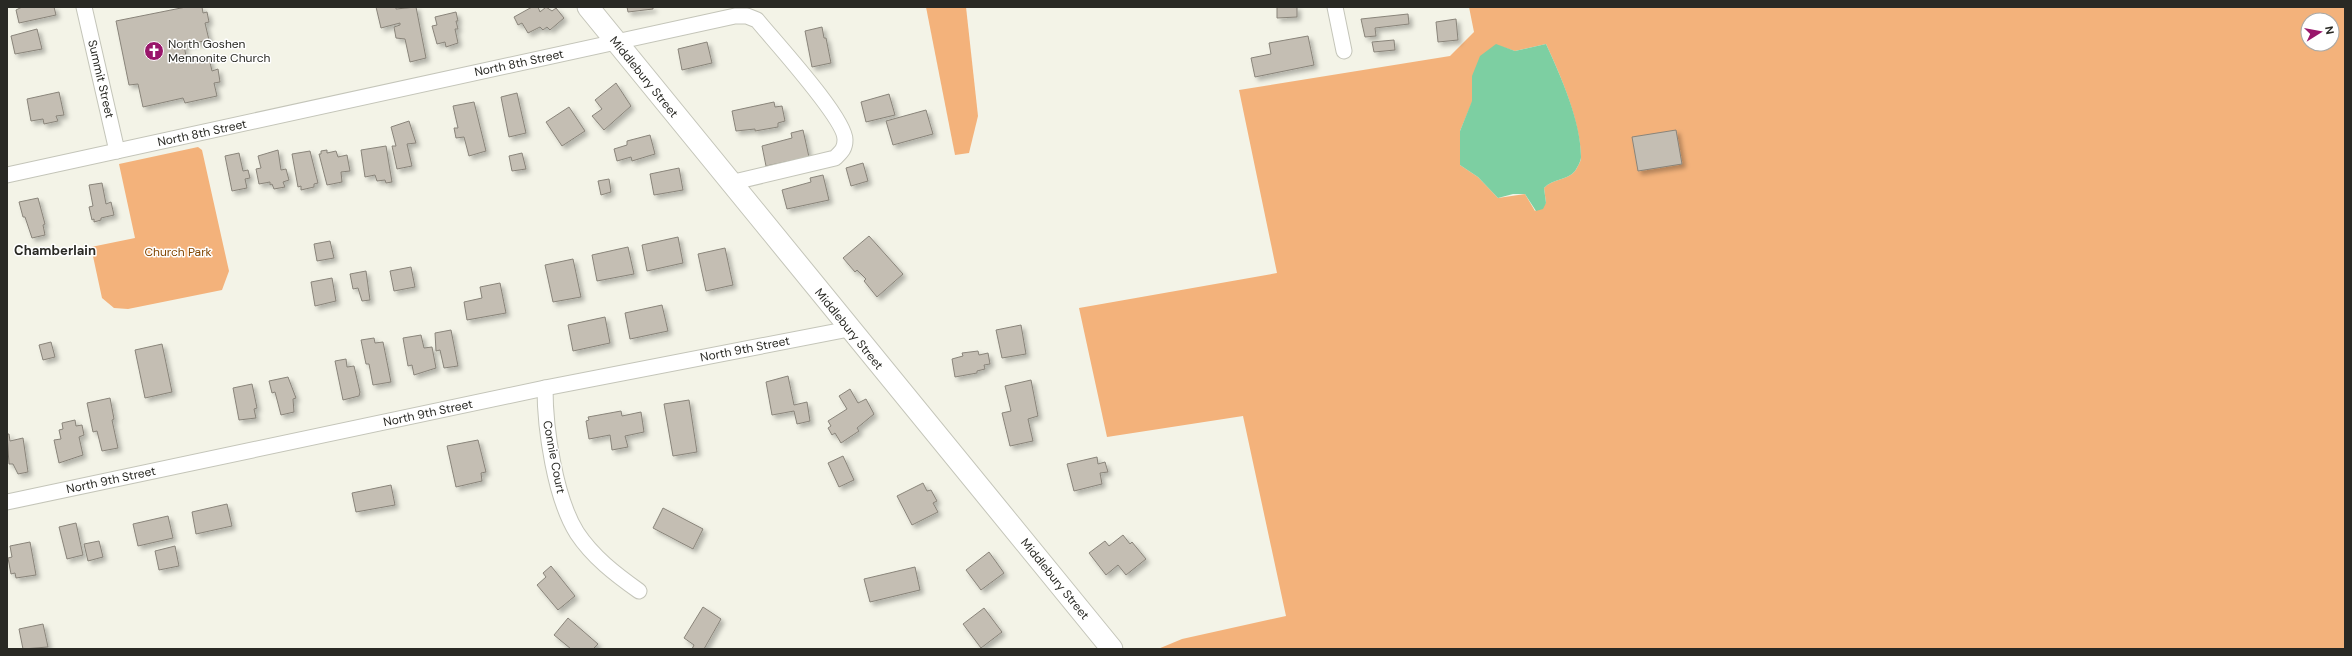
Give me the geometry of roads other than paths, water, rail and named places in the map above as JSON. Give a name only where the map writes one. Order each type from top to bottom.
[{"type":"main road","name":"Middlebury Street","points":[[588,7],[849,329],[1112,649]]},
{"type":"street","name":"Summit Street","points":[[84,7],[117,151]]},
{"type":"street","points":[[1335,7],[1344,51]]},
{"type":"street","name":"North 8th Street","points":[[7,175],[735,16],[747,16],[757,20],[838,119],[846,139],[844,149],[835,158],[730,183]]},
{"type":"street","name":"North 9th Street","points":[[7,502],[544,388],[849,329]]},
{"type":"street","name":"Connie Court","points":[[544,388],[545,412],[559,492],[577,532],[599,560],[639,591]]},
{"type":"place","name":"North Goshen Mennonite Church","points":[[154,51]]},
{"type":"district","name":"Chamberlain","points":[[55,250]]},
{"type":"park label","name":"Church Park","points":[[178,252]]}]
